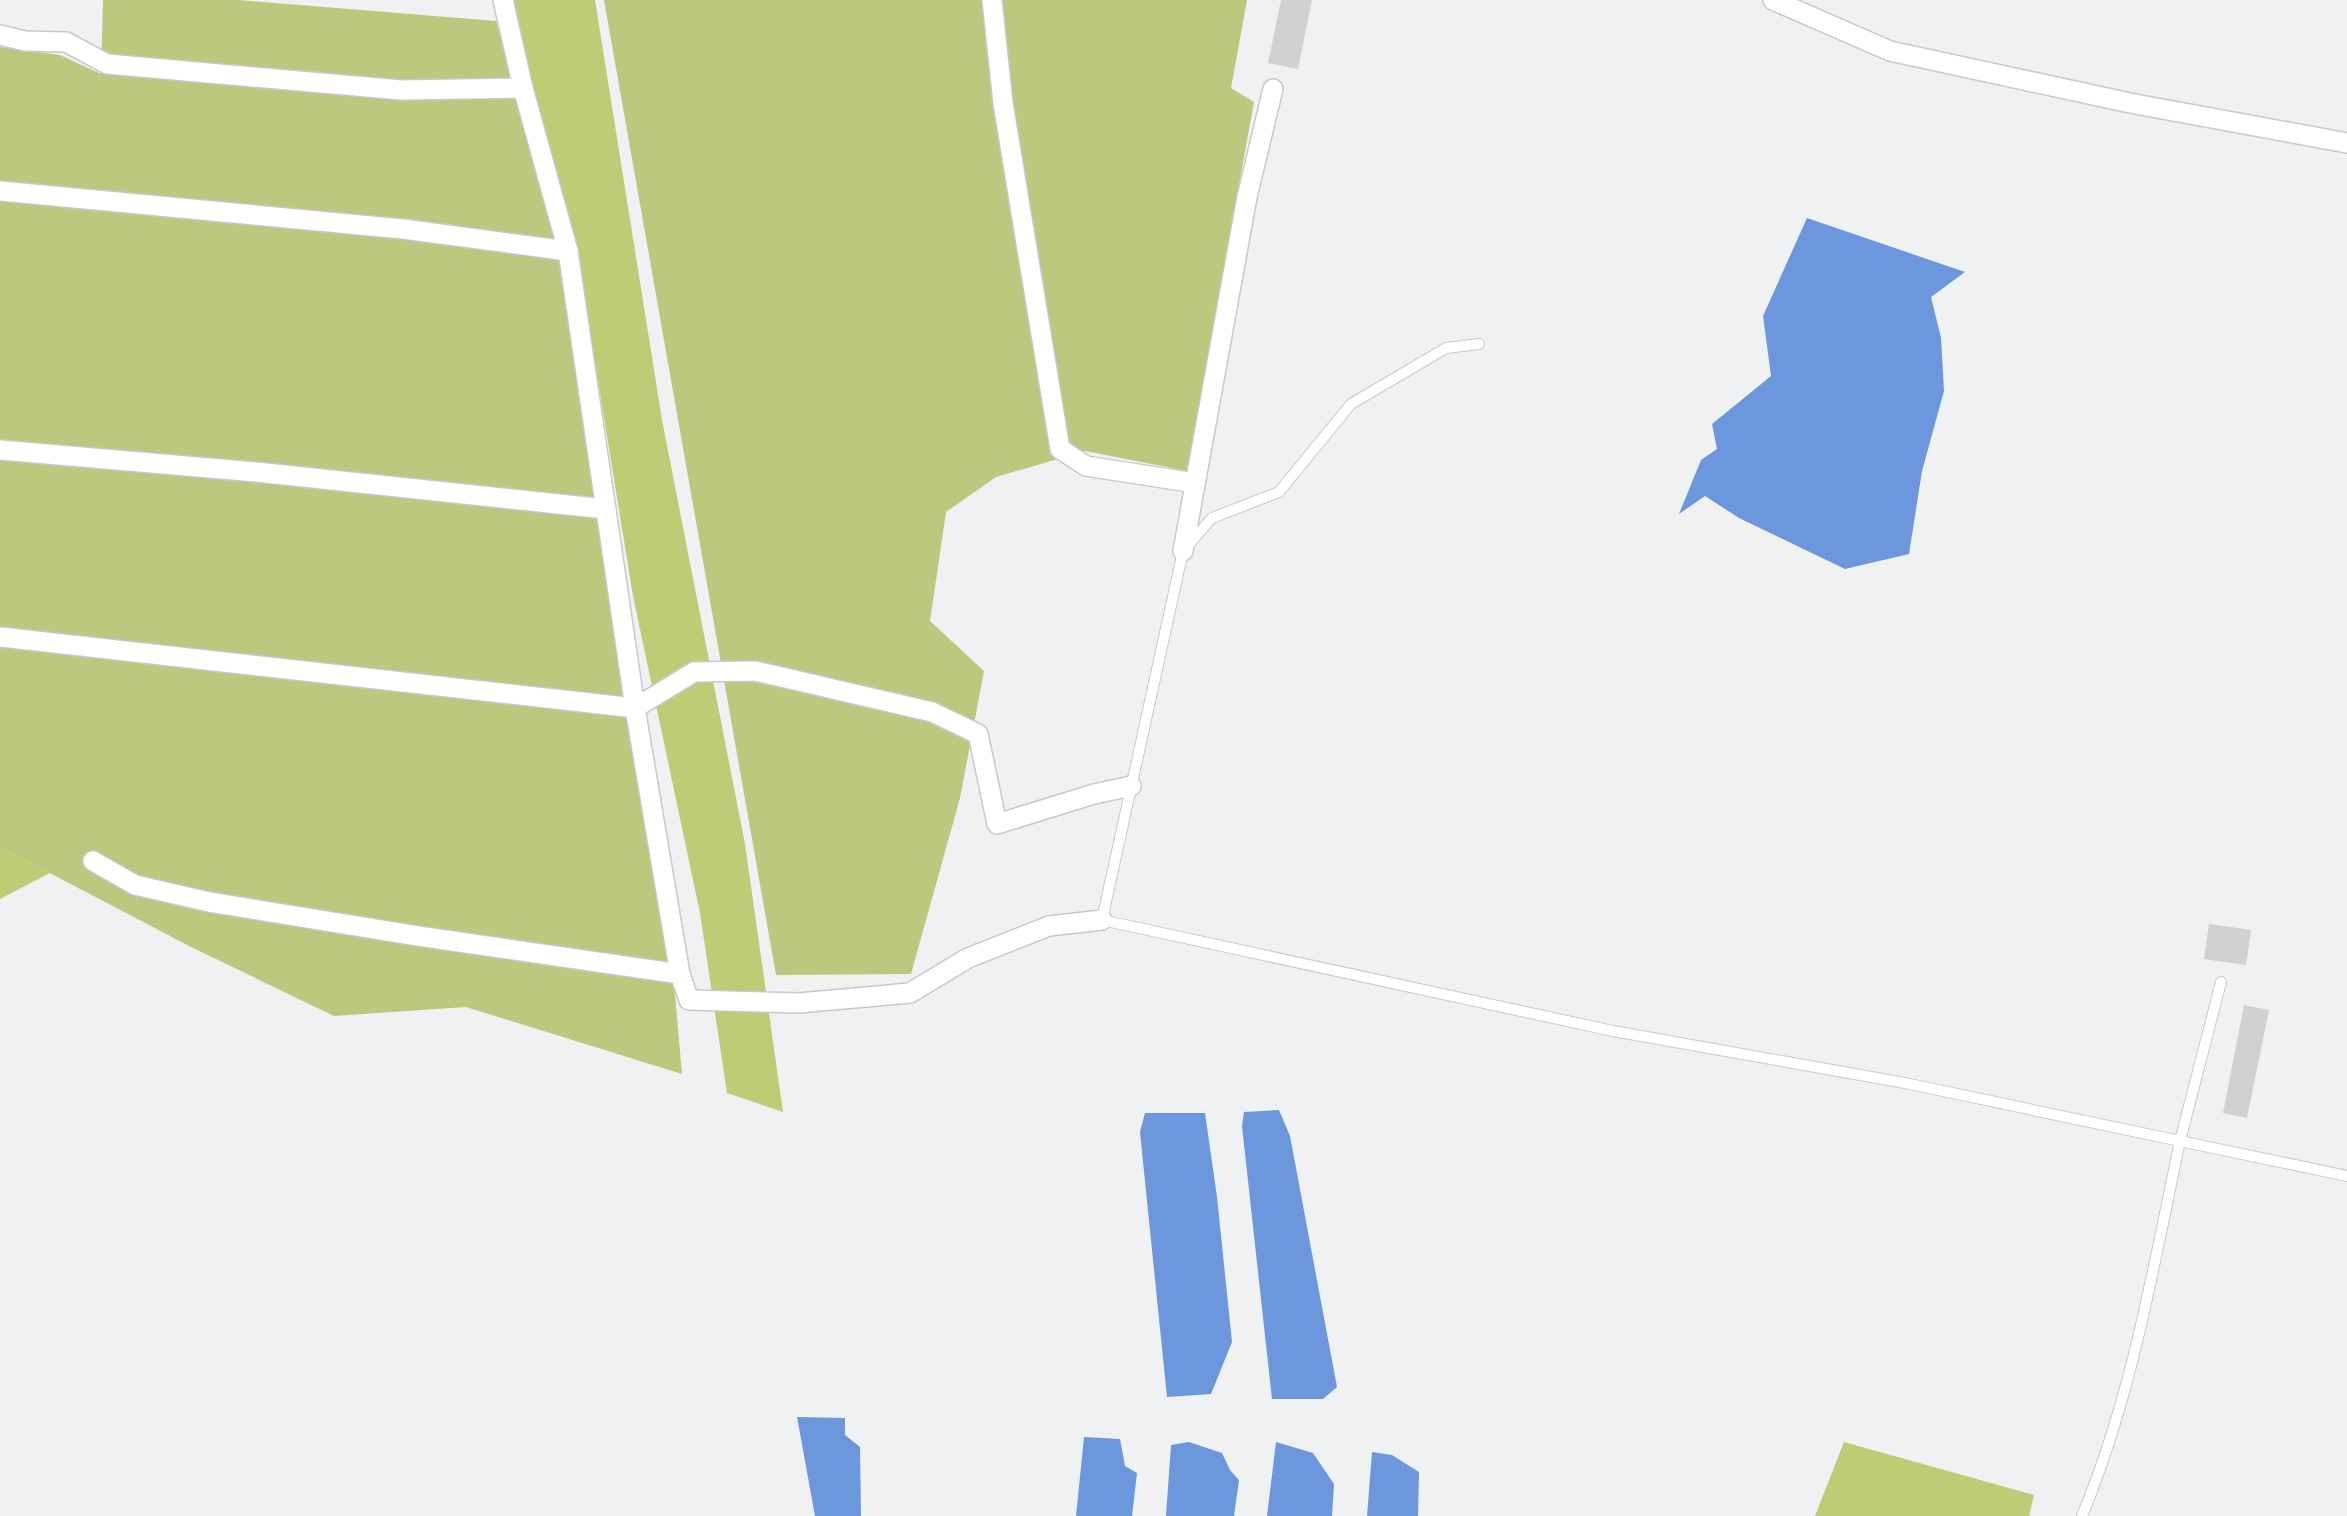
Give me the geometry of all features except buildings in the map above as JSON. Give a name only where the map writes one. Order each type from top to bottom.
[{"type":"street","points":[[503,0],[523,88],[568,251],[635,708],[680,974],[689,1000],[799,1003],[910,993],[968,958],[1049,926],[1102,920]]},
{"type":"street","points":[[992,0],[1003,103],[1060,449],[1086,466],[1195,483]]},
{"type":"street","points":[[1773,0],[1890,51],[2130,103],[2347,143]]},
{"type":"street","points":[[0,34],[24,41],[66,42],[107,64],[401,90],[523,88]]},
{"type":"street","points":[[1183,551],[1247,197],[1273,89]]},
{"type":"street","points":[[0,191],[403,229],[568,251]]},
{"type":"street","points":[[0,450],[256,472],[606,509]]},
{"type":"street","points":[[0,638],[635,708],[694,672],[755,671],[932,712],[978,734],[997,824],[1094,794],[1131,786]]},
{"type":"street","points":[[93,861],[135,885],[209,902],[680,974]]},
{"type":"lane","points":[[1479,344],[1446,348],[1351,404],[1279,492],[1212,518],[1183,551],[1102,920],[1613,1031],[1905,1083],[2347,1176]]},
{"type":"lane","points":[[2081,1516],[2102,1467],[2135,1356],[2180,1141],[2221,982]]},
{"type":"green space","points":[[103,0],[238,0],[496,21],[561,244],[672,961],[682,1074],[466,1007],[334,1016],[191,947],[0,847],[0,47],[60,55],[101,74]]},
{"type":"green space","points":[[507,0],[595,0],[662,420],[745,844],[783,1112],[727,1093],[700,913],[633,596],[582,282]]},
{"type":"green space","points":[[604,0],[1247,0],[1231,88],[1254,102],[1187,471],[1085,451],[996,477],[946,512],[930,621],[984,671],[960,798],[911,974],[776,975]]},
{"type":"green space","points":[[0,847],[50,873],[0,899]]},
{"type":"green space","points":[[1844,1442],[2034,1495],[2029,1516],[1815,1516]]},
{"type":"water","points":[[1807,218],[1965,272],[1931,297],[1941,338],[1944,391],[1922,471],[1909,554],[1845,569],[1739,518],[1705,496],[1679,514],[1701,460],[1717,449],[1712,424],[1771,376],[1763,316]]},
{"type":"water","points":[[1279,1110],[1290,1136],[1337,1387],[1323,1399],[1272,1399],[1242,1126],[1244,1112]]},
{"type":"water","points":[[1145,1113],[1205,1113],[1232,1342],[1211,1394],[1167,1397],[1140,1132]]},
{"type":"water","points":[[797,1417],[845,1418],[845,1435],[860,1447],[861,1516],[815,1516]]},
{"type":"water","points":[[1084,1437],[1120,1439],[1125,1466],[1137,1473],[1132,1516],[1076,1516]]},
{"type":"water","points":[[1189,1442],[1222,1453],[1230,1470],[1239,1480],[1234,1516],[1166,1516],[1171,1445]]},
{"type":"water","points":[[1276,1442],[1313,1453],[1334,1484],[1332,1516],[1267,1516]]},
{"type":"water","points":[[1372,1452],[1392,1455],[1419,1472],[1418,1516],[1367,1516]]}]
